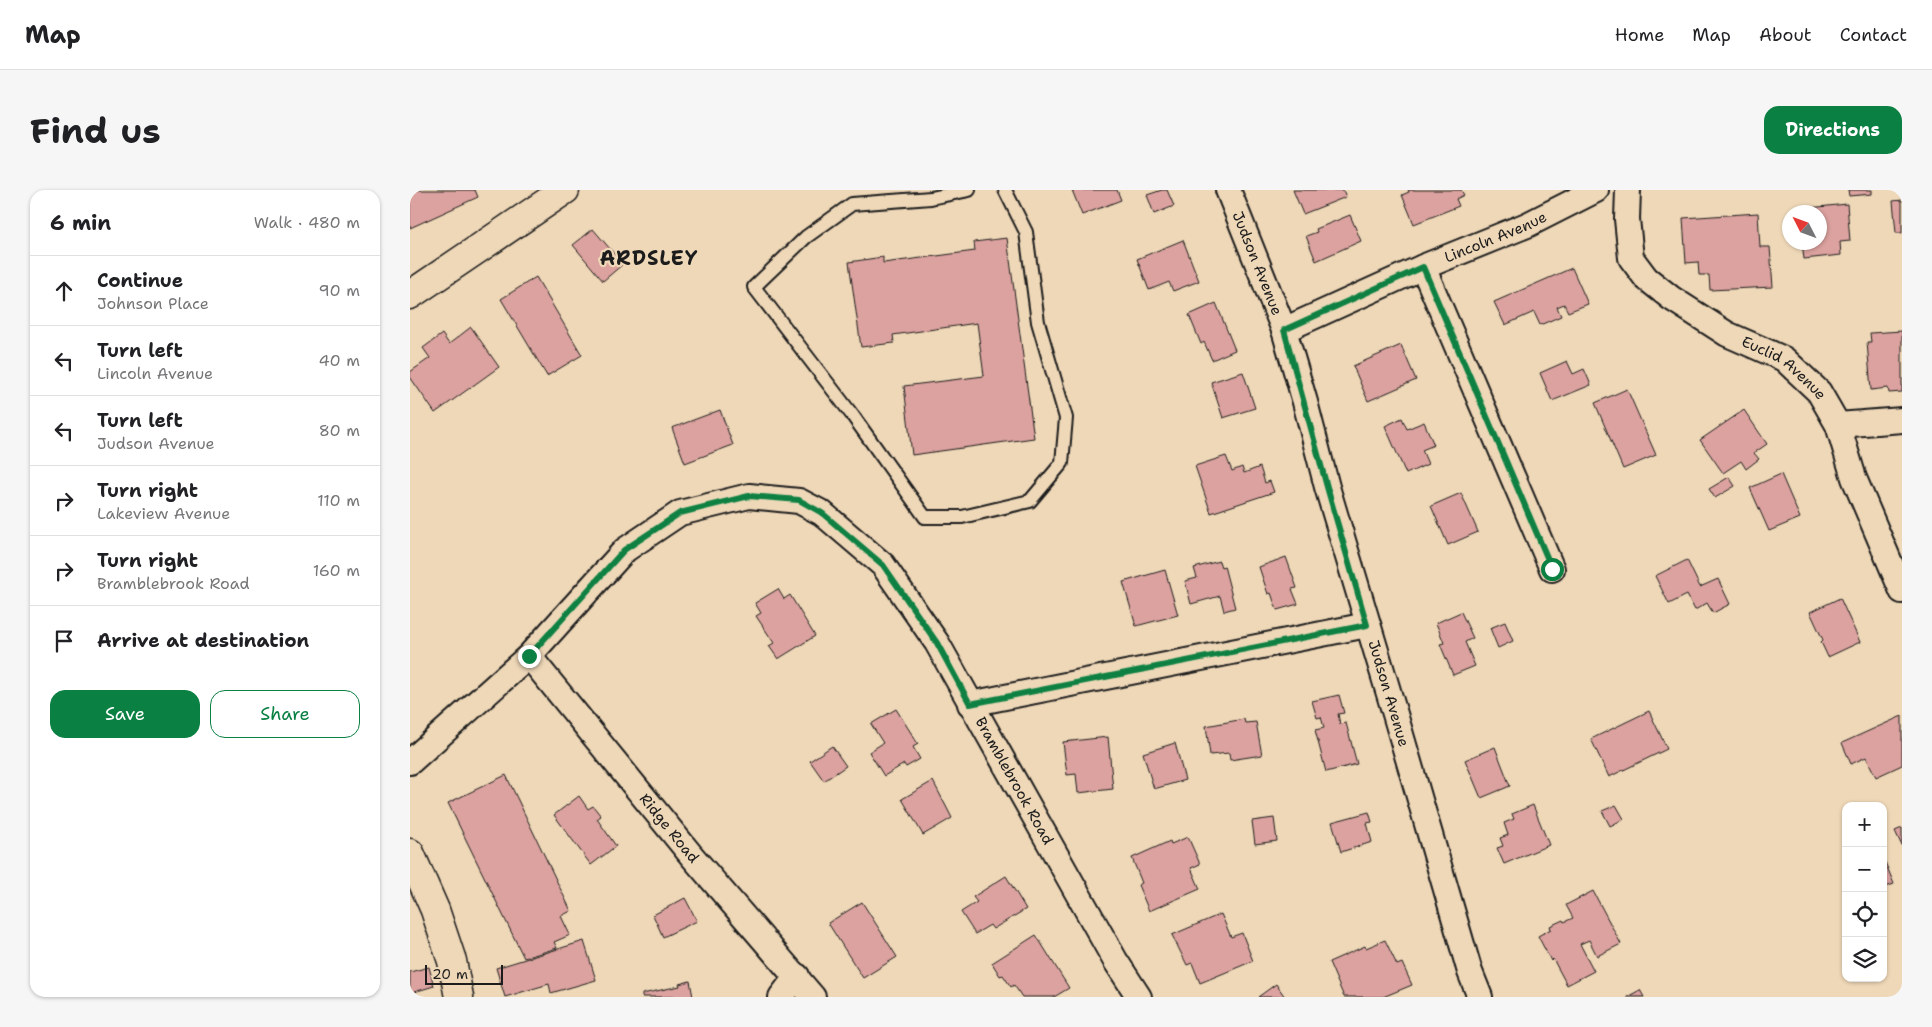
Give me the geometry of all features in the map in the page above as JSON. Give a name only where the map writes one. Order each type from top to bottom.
[{"type":"main road","points":[[410,295],[565,190]]},
{"type":"main road","points":[[410,853],[435,910],[452,961],[459,997]]},
{"type":"street","name":"Judson Avenue","points":[[1228,190],[1284,330],[1367,625],[1396,714],[1470,972],[1480,997]]},
{"type":"street","name":"Lincoln Avenue","points":[[1284,330],[1423,267],[1527,225],[1596,190]]},
{"type":"street","name":"Euclid Avenue","points":[[1628,190],[1627,219],[1631,258],[1646,278],[1671,298],[1727,334],[1784,359],[1818,392],[1838,426],[1854,478],[1902,591]]},
{"type":"street","points":[[1423,267],[1552,569]]},
{"type":"street","points":[[1838,426],[1902,420]]},
{"type":"street","name":"Bramblebrook Road","points":[[410,762],[529,656],[624,550],[680,513],[749,496],[799,500],[822,513],[883,565],[937,643],[1115,960],[1139,997]]},
{"type":"street","points":[[970,704],[1367,625]]},
{"type":"street","name":"Ridge Road","points":[[529,656],[691,855],[797,976],[813,997]]},
{"type":"street","points":[[781,997],[797,976]]},
{"type":"lane","points":[[970,190],[931,198],[852,204],[806,237],[754,287],[853,416],[925,517],[962,517],[1030,501],[1062,462],[1066,418],[1038,322],[1026,232],[1005,190]]},
{"type":"building","points":[[411,190],[475,190],[478,197],[410,228],[410,196],[413,195]]},
{"type":"building","points":[[1072,190],[1117,190],[1121,200],[1082,215]]},
{"type":"building","points":[[1167,190],[1174,206],[1154,214],[1147,195]]},
{"type":"building","points":[[1293,190],[1343,190],[1346,197],[1303,214]]},
{"type":"building","points":[[1408,190],[1461,190],[1464,195],[1456,199],[1459,206],[1414,224],[1402,195],[1409,192]]},
{"type":"building","points":[[1848,190],[1872,190],[1872,194],[1849,196]]},
{"type":"building","points":[[1902,200],[1902,233],[1896,233],[1893,201]]},
{"type":"building","points":[[1847,204],[1850,241],[1840,242],[1841,255],[1804,259],[1803,250],[1827,250],[1827,206]]},
{"type":"building","points":[[1758,213],[1760,247],[1770,247],[1773,287],[1710,290],[1709,275],[1699,275],[1698,262],[1686,263],[1683,218]]},
{"type":"building","points":[[1350,215],[1361,241],[1316,261],[1306,236],[1317,232],[1316,229]]},
{"type":"building","points":[[593,229],[623,264],[603,281],[573,245]]},
{"type":"building","points":[[1007,238],[1034,438],[912,455],[904,386],[984,376],[977,323],[893,335],[894,343],[861,347],[849,262],[883,257],[883,263],[975,251],[974,242]]},
{"type":"building","points":[[1183,240],[1199,281],[1173,291],[1169,282],[1149,290],[1137,259]]},
{"type":"building","points":[[1572,268],[1588,304],[1568,312],[1564,304],[1557,307],[1561,316],[1540,325],[1534,312],[1505,325],[1494,302]]},
{"type":"building","points":[[536,277],[582,355],[547,376],[501,299]]},
{"type":"building","points":[[1216,303],[1235,350],[1212,360],[1204,342],[1201,344],[1189,315]]},
{"type":"building","points":[[471,327],[499,367],[435,413],[410,377],[410,372],[430,358],[423,348],[442,334],[449,344]]},
{"type":"building","points":[[1902,331],[1902,392],[1889,393],[1888,388],[1871,390],[1867,342],[1871,342],[1870,333]]},
{"type":"building","points":[[1401,345],[1416,380],[1368,401],[1353,366]]},
{"type":"building","points":[[1567,361],[1573,374],[1584,369],[1591,385],[1552,401],[1540,373]]},
{"type":"building","points":[[1243,372],[1255,408],[1223,418],[1211,382]]},
{"type":"building","points":[[1627,389],[1656,455],[1623,469],[1595,403]]},
{"type":"building","points":[[720,410],[733,445],[685,463],[672,428]]},
{"type":"building","points":[[1744,410],[1767,444],[1754,453],[1759,459],[1746,469],[1741,461],[1723,473],[1700,440]]},
{"type":"building","points":[[1402,418],[1407,429],[1424,422],[1434,445],[1422,450],[1428,464],[1406,474],[1385,426]]},
{"type":"building","points":[[1226,456],[1232,471],[1242,467],[1244,473],[1260,467],[1265,483],[1270,481],[1274,492],[1211,513],[1195,466]]},
{"type":"building","points":[[1781,474],[1800,518],[1769,531],[1750,488]]},
{"type":"building","points":[[1729,477],[1735,486],[1715,498],[1709,489]]},
{"type":"building","points":[[1461,493],[1478,532],[1448,545],[1431,506]]},
{"type":"building","points":[[1286,557],[1297,588],[1292,589],[1298,604],[1277,610],[1271,593],[1268,594],[1259,567]]},
{"type":"building","points":[[1687,560],[1700,587],[1718,579],[1730,604],[1713,613],[1707,603],[1695,610],[1687,595],[1669,604],[1655,576]]},
{"type":"building","points":[[1219,561],[1221,567],[1224,566],[1235,608],[1224,611],[1220,596],[1191,604],[1185,581],[1197,578],[1194,568]]},
{"type":"building","points":[[1165,570],[1178,615],[1136,626],[1123,582]]},
{"type":"building","points":[[778,589],[784,599],[790,595],[815,636],[778,659],[769,646],[774,643],[756,616],[761,613],[755,603]]},
{"type":"building","points":[[1840,598],[1860,642],[1828,657],[1821,642],[1823,640],[1810,612]]},
{"type":"building","points":[[1461,612],[1473,638],[1465,642],[1475,666],[1453,675],[1440,644],[1444,643],[1436,623]]},
{"type":"building","points":[[1505,622],[1513,641],[1498,648],[1490,628]]},
{"type":"building","points":[[1339,695],[1344,713],[1338,714],[1340,724],[1346,723],[1357,764],[1326,772],[1315,730],[1324,728],[1321,717],[1317,718],[1312,701]]},
{"type":"building","points":[[896,709],[918,744],[913,747],[920,759],[906,767],[904,764],[884,776],[869,752],[883,743],[871,724]]},
{"type":"building","points":[[1649,711],[1667,749],[1609,777],[1591,739]]},
{"type":"building","points":[[1902,716],[1902,765],[1876,777],[1866,757],[1851,764],[1842,743]]},
{"type":"building","points":[[1244,719],[1245,723],[1256,722],[1262,755],[1230,760],[1229,753],[1210,755],[1206,726]]},
{"type":"building","points":[[1108,737],[1113,789],[1078,793],[1076,774],[1067,775],[1063,742]]},
{"type":"building","points":[[1175,743],[1185,780],[1154,789],[1143,753]]},
{"type":"building","points":[[832,746],[846,766],[824,781],[810,761]]},
{"type":"building","points":[[1495,747],[1510,786],[1481,798],[1465,760]]},
{"type":"building","points":[[506,775],[571,911],[561,916],[570,935],[554,942],[557,948],[524,958],[448,803]]},
{"type":"building","points":[[933,781],[952,818],[923,835],[902,799]]},
{"type":"building","points":[[579,796],[588,809],[593,806],[601,816],[597,819],[616,846],[591,865],[554,815]]},
{"type":"building","points":[[1533,805],[1549,845],[1504,864],[1497,848],[1503,846],[1500,838],[1508,835],[1504,823],[1514,819],[1512,814]]},
{"type":"building","points":[[1616,805],[1624,819],[1610,826],[1602,811]]},
{"type":"building","points":[[1369,812],[1372,822],[1367,823],[1372,842],[1341,852],[1332,822]]},
{"type":"building","points":[[1274,818],[1277,841],[1255,844],[1252,821]]},
{"type":"building","points":[[1902,828],[1902,846],[1895,831]]},
{"type":"building","points":[[1188,837],[1200,864],[1191,868],[1200,889],[1149,911],[1138,885],[1142,883],[1132,858],[1170,841],[1171,844]]},
{"type":"building","points":[[1887,867],[1894,884],[1887,887]]},
{"type":"building","points":[[1006,876],[1026,909],[993,929],[990,925],[975,934],[961,912],[977,902],[973,897]]},
{"type":"building","points":[[1593,891],[1621,944],[1597,956],[1589,940],[1580,944],[1594,971],[1567,985],[1553,959],[1551,961],[1538,936],[1551,929],[1550,926],[1573,918],[1566,905]]},
{"type":"building","points":[[685,898],[697,921],[663,937],[653,915]]},
{"type":"building","points":[[862,902],[897,957],[863,978],[828,923]]},
{"type":"building","points":[[1221,914],[1231,937],[1242,933],[1253,961],[1200,983],[1192,963],[1187,965],[1172,935]]},
{"type":"building","points":[[1036,935],[1069,988],[1054,997],[1022,997],[1014,985],[1011,987],[1003,975],[1000,976],[992,963]]},
{"type":"building","points":[[1385,940],[1397,965],[1402,963],[1412,985],[1383,997],[1344,997],[1329,962],[1365,946],[1366,948]]},
{"type":"building","points":[[584,941],[596,980],[551,993],[549,984],[505,997],[496,968]]},
{"type":"building","points":[[429,967],[434,986],[414,992],[415,997],[410,997],[410,972]]},
{"type":"building","points":[[690,981],[693,997],[642,997],[642,994],[680,986],[679,984]]},
{"type":"building","points":[[1276,984],[1285,997],[1258,997]]},
{"type":"building","points":[[1640,990],[1644,997],[1627,997]]},
{"type":"district","name":"ARDSLEY","points":[[649,258]]},
{"type":"route","points":[[529,656],[624,550],[680,513],[749,496],[799,500],[822,513],[883,565],[937,643],[970,704],[1367,625],[1284,330],[1423,267],[1552,569]]}]
